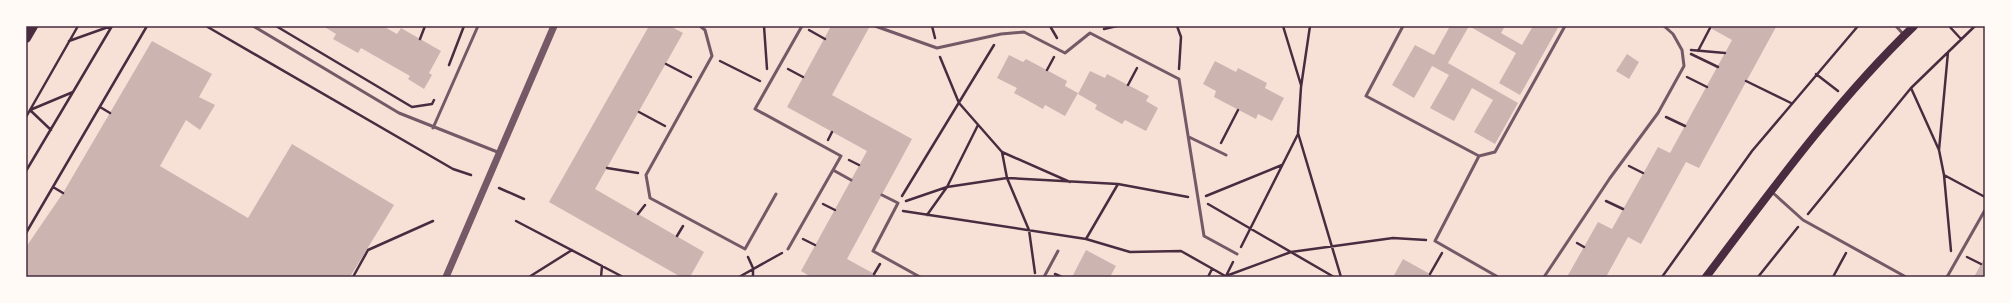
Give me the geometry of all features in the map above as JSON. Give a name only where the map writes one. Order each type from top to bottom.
[{"type":"main road","points":[[26,38],[33,26]]},
{"type":"main road","points":[[1706,277],[1771,191],[1846,99],[1914,26]]},
{"type":"street","points":[[446,277],[501,154],[554,26]]},
{"type":"lane","points":[[253,26],[399,113],[433,128],[501,154]]},
{"type":"lane","points":[[433,128],[478,26]]},
{"type":"lane","points":[[700,26],[705,30],[712,56],[646,175],[650,198],[745,249],[776,194]]},
{"type":"lane","points":[[788,249],[841,156],[755,109],[766,84],[802,26]]},
{"type":"lane","points":[[875,26],[937,48],[1001,34],[1024,32],[1065,53],[1090,33],[1179,79],[1204,236],[1237,254]]},
{"type":"lane","points":[[1403,26],[1366,96],[1479,156],[1494,152],[1565,26]]},
{"type":"lane","points":[[1544,277],[1597,196],[1658,113],[1684,66],[1682,50],[1673,34],[1664,26]]},
{"type":"lane","points":[[1896,26],[1905,35]]},
{"type":"lane","points":[[1189,137],[1226,155]]},
{"type":"lane","points":[[1479,156],[1435,241],[1498,277]]},
{"type":"lane","points":[[833,170],[851,180]]},
{"type":"lane","points":[[1771,191],[1803,220],[1906,277]]},
{"type":"lane","points":[[882,195],[898,203],[873,251],[920,277]]},
{"type":"lane","points":[[1947,277],[1985,210]]},
{"type":"lane","points":[[1044,277],[1058,251]]},
{"type":"path","points":[[26,117],[78,26]]},
{"type":"path","points":[[69,41],[111,26]]},
{"type":"path","points":[[26,171],[111,26]]},
{"type":"path","points":[[26,233],[147,26]]},
{"type":"path","points":[[206,26],[453,169],[471,175]]},
{"type":"path","points":[[276,26],[412,106],[432,104],[435,97]]},
{"type":"path","points":[[420,39],[425,26]]},
{"type":"path","points":[[447,71],[464,26]]},
{"type":"path","points":[[712,56],[766,84],[764,26]]},
{"type":"path","points":[[802,26],[825,39]]},
{"type":"path","points":[[1177,26],[1181,37],[1179,79]]},
{"type":"path","points":[[1283,26],[1301,87]]},
{"type":"path","points":[[1310,26],[1301,87],[1298,133],[1341,277]]},
{"type":"path","points":[[1662,277],[1752,151],[1791,103],[1858,26]]},
{"type":"path","points":[[1948,26],[1961,39]]},
{"type":"path","points":[[1758,277],[1912,88],[1975,26]]},
{"type":"path","points":[[1698,51],[1710,28]]},
{"type":"path","points":[[898,203],[1001,34]]},
{"type":"path","points":[[937,48],[959,103],[1002,152],[1072,183]]},
{"type":"path","points":[[1047,70],[1058,49]]},
{"type":"path","points":[[1682,50],[1725,53]]},
{"type":"path","points":[[1682,50],[1718,67]]},
{"type":"path","points":[[1948,52],[1940,150],[1944,175],[1953,267]]},
{"type":"path","points":[[1128,85],[1141,60]]},
{"type":"path","points":[[666,64],[699,81]]},
{"type":"path","points":[[779,65],[804,77]]},
{"type":"path","points":[[1680,73],[1707,87]]},
{"type":"path","points":[[1816,74],[1846,99]]},
{"type":"path","points":[[1746,81],[1791,103]]},
{"type":"path","points":[[1912,88],[1940,150]]},
{"type":"path","points":[[30,110],[73,92]]},
{"type":"path","points":[[100,107],[110,113]]},
{"type":"path","points":[[30,110],[51,130]]},
{"type":"path","points":[[1217,151],[1238,110]]},
{"type":"path","points":[[639,112],[672,130]]},
{"type":"path","points":[[1658,113],[1685,126]]},
{"type":"path","points":[[927,214],[947,187],[978,125]]},
{"type":"path","points":[[1226,276],[1298,133]]},
{"type":"path","points":[[1002,152],[1007,178],[1029,230],[1036,277]]},
{"type":"path","points":[[1621,162],[1643,173]]},
{"type":"path","points":[[1199,199],[1282,165]]},
{"type":"path","points":[[607,168],[646,175]]},
{"type":"path","points":[[1944,175],[1985,197]]},
{"type":"path","points":[[898,203],[947,187],[1007,178],[1072,183],[1118,184],[1199,199],[1334,277]]},
{"type":"path","points":[[1086,239],[1118,184]]},
{"type":"path","points":[[53,187],[63,193]]},
{"type":"path","points":[[499,188],[524,199]]},
{"type":"path","points":[[1597,196],[1624,209]]},
{"type":"path","points":[[894,210],[1086,239],[1130,252],[1181,251],[1226,276]]},
{"type":"path","points":[[353,277],[368,250],[433,221]]},
{"type":"path","points":[[516,221],[623,277]]},
{"type":"path","points":[[796,235],[815,246]]},
{"type":"path","points":[[1226,276],[1290,252],[1393,238],[1435,241]]},
{"type":"path","points":[[1833,277],[1850,246]]},
{"type":"path","points":[[1430,274],[1445,247]]},
{"type":"path","points":[[745,249],[753,268],[753,277]]},
{"type":"path","points":[[739,277],[753,268],[770,261],[788,249]]},
{"type":"path","points":[[529,277],[572,250]]},
{"type":"path","points":[[1960,253],[1981,264]]},
{"type":"path","points":[[601,277],[602,266]]},
{"type":"path","points":[[1208,277],[1212,268]]},
{"type":"building","points":[[323,26],[383,26],[397,34],[401,28],[441,51],[429,73],[432,75],[424,89],[408,79],[410,76],[361,48],[358,53],[333,39],[336,34]]},
{"type":"building","points":[[649,26],[670,26],[683,33],[595,189],[704,252],[690,277],[681,277],[549,202]]},
{"type":"building","points":[[831,26],[870,26],[832,95],[912,139],[847,259],[880,277],[811,277],[801,271],[867,151],[787,107]]},
{"type":"building","points":[[1450,26],[1469,26],[1448,63],[1518,103],[1495,144],[1474,132],[1493,100],[1472,88],[1454,121],[1430,108],[1449,75],[1432,66],[1414,98],[1392,85],[1415,45],[1434,55]]},
{"type":"building","points":[[1469,26],[1505,26],[1501,33],[1522,45],[1533,26],[1559,26],[1520,95],[1499,83],[1516,53]]},
{"type":"building","points":[[1707,26],[1776,27],[1699,168],[1686,162],[1641,244],[1628,237],[1606,277],[1567,277],[1598,222],[1612,229],[1658,147],[1670,153],[1732,40]]},
{"type":"building","points":[[152,41],[212,74],[199,97],[215,105],[200,130],[186,120],[160,166],[248,218],[292,144],[394,205],[350,277],[26,277],[26,247],[63,193]]},
{"type":"building","points":[[1627,54],[1639,62],[1629,79],[1616,71]]},
{"type":"building","points":[[1009,55],[1023,62],[1026,59],[1067,81],[1065,86],[1078,93],[1065,116],[1045,105],[1043,109],[1014,93],[1017,88],[997,78]]},
{"type":"building","points":[[1215,61],[1236,72],[1238,68],[1267,83],[1265,88],[1284,98],[1272,121],[1258,114],[1256,119],[1214,97],[1216,91],[1203,84]]},
{"type":"building","points":[[1090,71],[1105,78],[1107,74],[1149,96],[1146,101],[1158,108],[1146,131],[1125,120],[1122,124],[1095,109],[1097,105],[1078,94]]},
{"type":"building","points":[[1086,250],[1116,266],[1110,277],[1072,277]]},
{"type":"building","points":[[1985,257],[1985,277],[1974,277],[1981,264]]},
{"type":"building","points":[[1403,259],[1430,274],[1436,277],[1393,277]]}]
